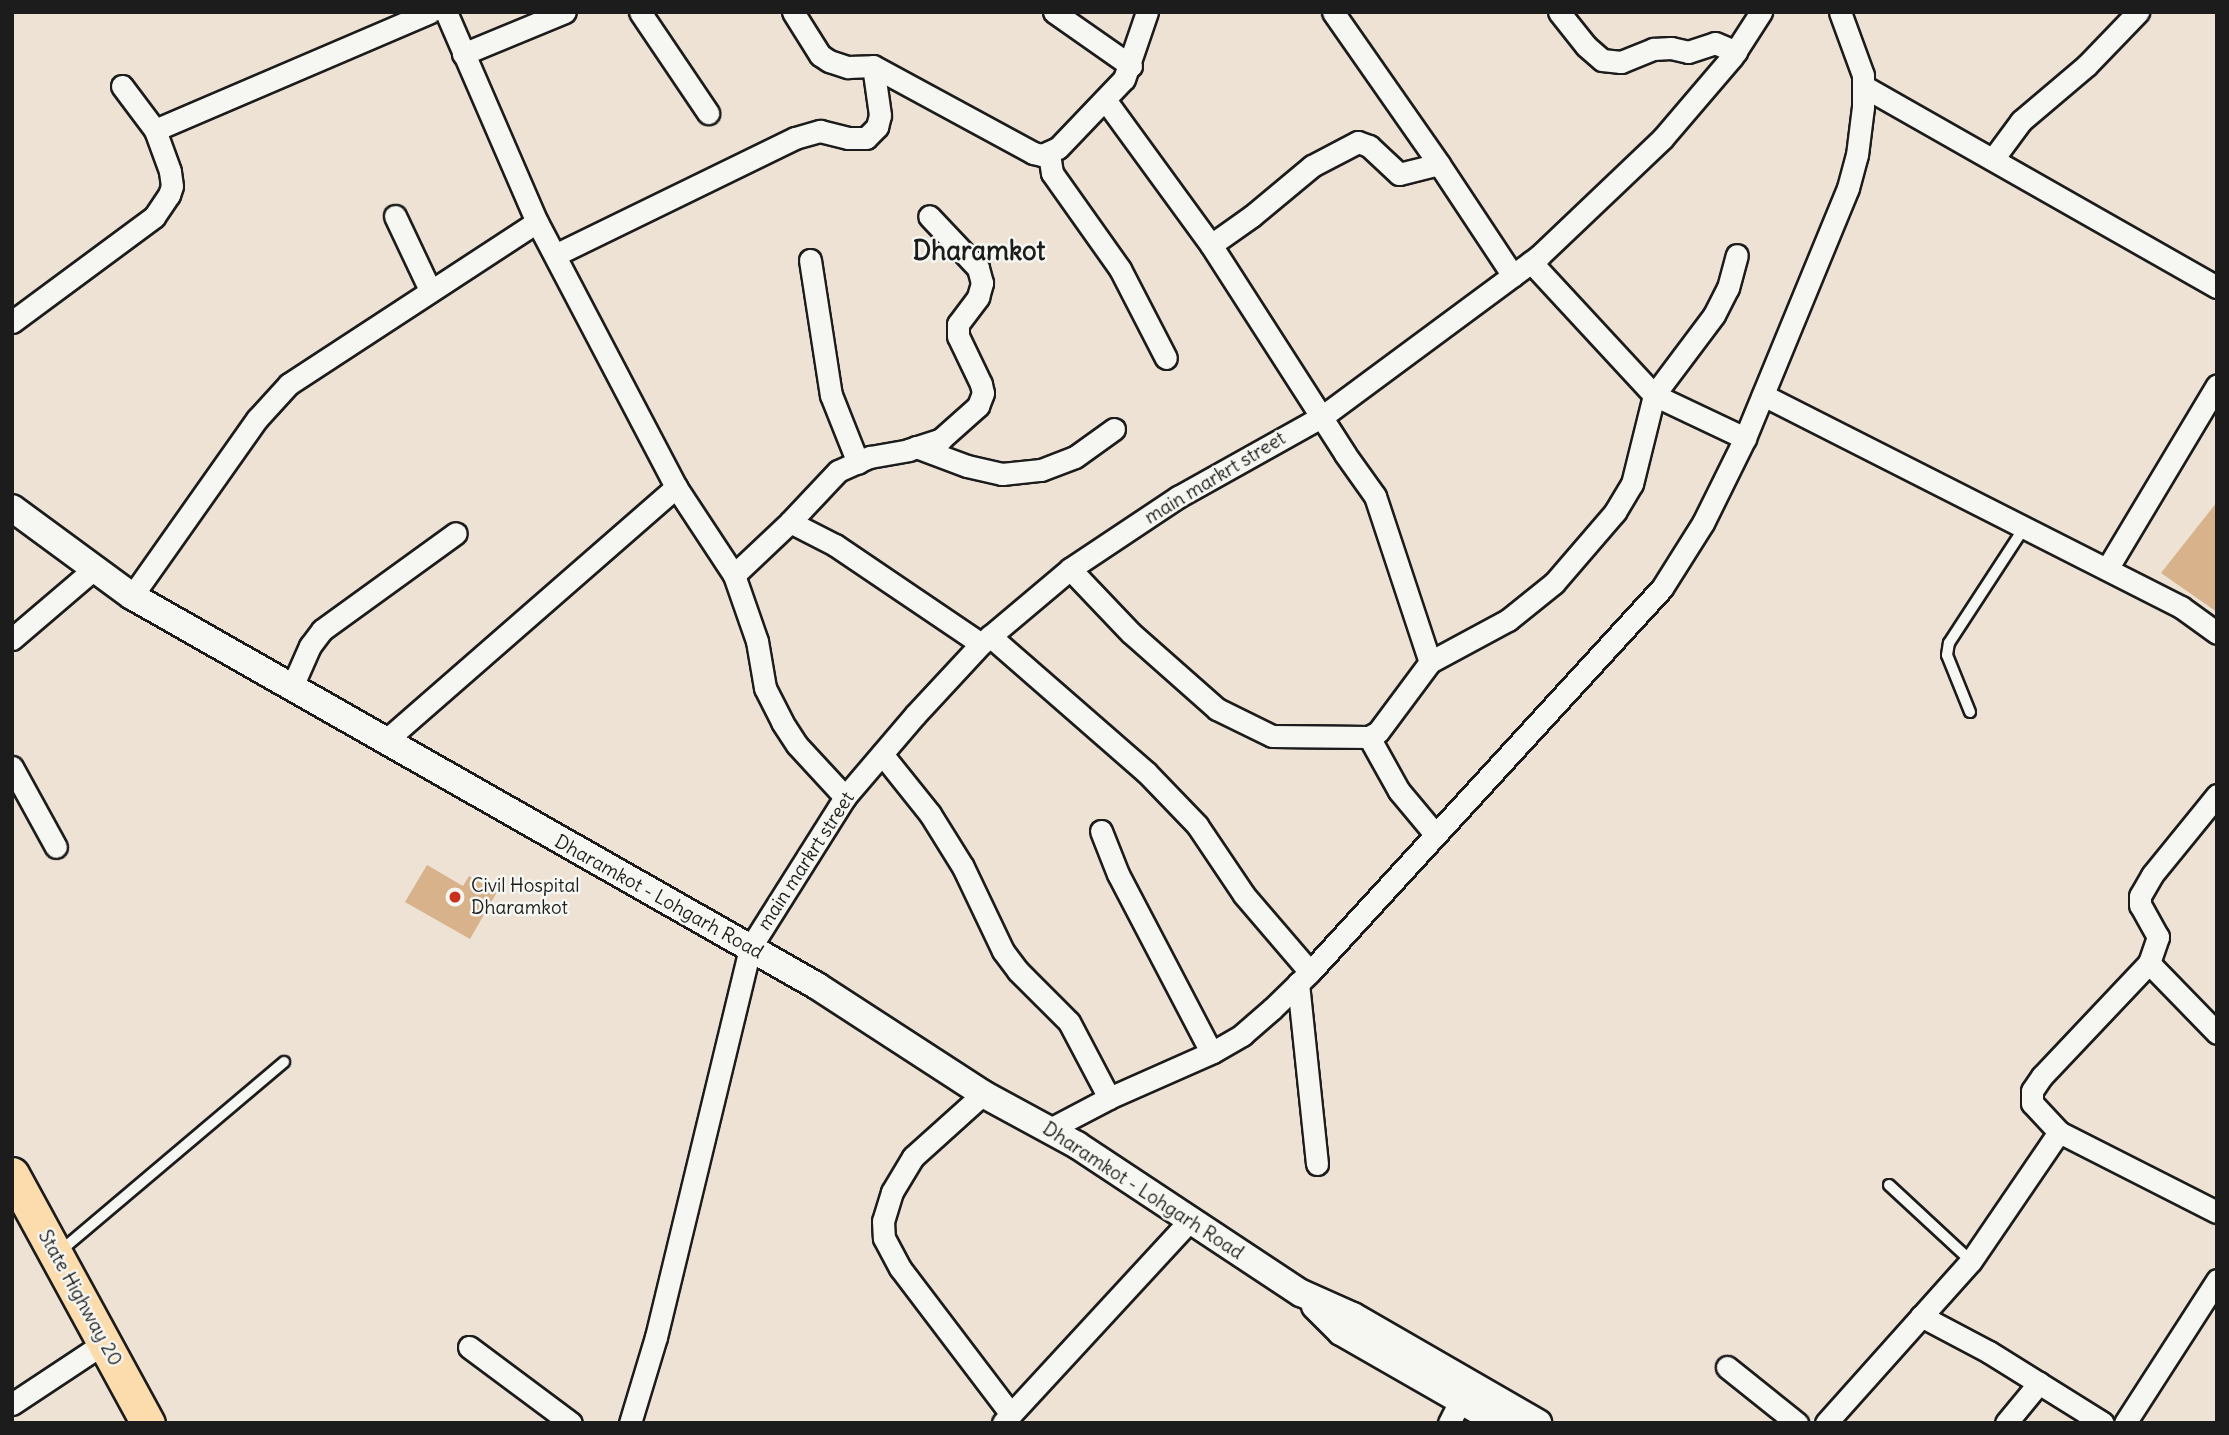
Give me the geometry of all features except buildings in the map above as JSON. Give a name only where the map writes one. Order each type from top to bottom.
[{"type":"main road","name":"State Highway 20","points":[[12,1174],[148,1423]]},
{"type":"street","points":[[155,131],[430,12]]},
{"type":"street","points":[[446,12],[537,222],[676,487],[734,575],[757,641],[765,688],[782,722],[797,745],[845,797]]},
{"type":"street","points":[[463,54],[565,12]]},
{"type":"street","points":[[640,12],[708,113]]},
{"type":"street","points":[[793,12],[820,55],[838,66],[873,66],[1033,153],[1049,154],[1125,79],[1147,12]]},
{"type":"street","points":[[1055,12],[1131,66]]},
{"type":"street","points":[[1333,12],[1513,276]]},
{"type":"street","points":[[1559,12],[1586,46],[1602,60],[1621,62],[1653,49],[1671,48],[1688,52],[1716,43],[1734,54]]},
{"type":"street","name":"main markrt street","points":[[631,1423],[656,1337],[750,948],[845,797],[985,640],[1070,569],[1178,497],[1323,416],[1531,262],[1662,139],[1734,54],[1761,12]]},
{"type":"street","points":[[1050,1129],[1242,1035],[1304,978],[1662,588],[1703,523],[1745,438],[1848,188],[1857,155],[1863,75],[1840,12]]},
{"type":"street","points":[[1993,159],[2021,121],[2087,65],[2138,12]]},
{"type":"street","points":[[555,254],[795,138],[820,131],[848,138],[866,138],[877,127],[880,115],[873,66]]},
{"type":"street","points":[[12,322],[154,217],[172,186],[170,171],[155,131],[122,86]]},
{"type":"street","points":[[1863,86],[2217,287]]},
{"type":"street","points":[[1105,101],[1211,244],[1345,454],[1375,496],[1430,662]]},
{"type":"street","points":[[1211,244],[1252,216],[1312,166],[1358,142],[1369,146],[1399,174],[1439,164]]},
{"type":"street","points":[[1049,154],[1052,173],[1120,269],[1166,358]]},
{"type":"street","points":[[395,216],[430,290]]},
{"type":"street","points":[[734,575],[790,522],[838,471],[941,439],[969,417],[978,406],[983,393],[958,336],[958,324],[978,297],[982,283],[978,268],[929,216]]},
{"type":"street","points":[[132,596],[257,419],[289,384],[537,222]]},
{"type":"street","points":[[1070,569],[1131,633],[1217,709],[1272,736],[1369,737],[1378,732],[1430,662],[1508,620],[1555,583],[1593,540],[1632,484],[1654,395],[1714,315],[1728,288],[1737,255]]},
{"type":"street","points":[[810,260],[831,395],[858,463]]},
{"type":"street","points":[[1531,262],[1654,395],[1745,438]]},
{"type":"street","points":[[2107,569],[2217,385]]},
{"type":"street","points":[[1763,396],[2181,607],[2217,634]]},
{"type":"street","points":[[916,447],[967,466],[1002,474],[1028,472],[1075,457],[1114,429]]},
{"type":"street","points":[[384,741],[676,487]]},
{"type":"street","name":"Dharamkot - Lohgarh Road","points":[[12,508],[132,596],[291,689],[817,986],[983,1094],[1050,1129],[1301,1293],[1353,1316],[1538,1423]]},
{"type":"street","points":[[790,522],[835,545],[985,640],[1146,772],[1180,807],[1212,846],[1304,978],[1317,1164]]},
{"type":"street","points":[[291,689],[310,646],[322,630],[456,533]]},
{"type":"street","points":[[12,639],[94,569]]},
{"type":"street","points":[[1369,737],[1399,791],[1435,834]]},
{"type":"street","points":[[882,754],[930,814],[962,867],[1003,951],[1018,971],[1069,1022],[1109,1098]]},
{"type":"street","points":[[12,767],[56,847]]},
{"type":"street","points":[[2217,795],[2152,875],[2140,896],[2140,905],[2158,937],[2149,963],[2042,1076],[2032,1091],[2032,1103],[2059,1132],[2217,1212]]},
{"type":"street","points":[[1101,831],[1118,874],[1211,1052]]},
{"type":"street","points":[[2149,963],[2217,1033]]},
{"type":"street","points":[[983,1094],[903,1170],[892,1192],[883,1221],[884,1238],[900,1268],[1007,1419],[1191,1220]]},
{"type":"street","points":[[1826,1423],[1971,1261],[2059,1132]]},
{"type":"street","points":[[2125,1423],[2217,1280]]},
{"type":"street","name":"Dharamkot - Lohgarh Road","points":[[1301,1293],[1341,1332],[1455,1412],[1500,1423]]},
{"type":"street","points":[[1921,1316],[2103,1423]]},
{"type":"street","points":[[12,1404],[104,1343]]},
{"type":"street","points":[[469,1347],[571,1423]]},
{"type":"street","points":[[1727,1367],[1797,1423]]},
{"type":"street","points":[[2006,1423],[2039,1383]]},
{"type":"lane","points":[[1970,712],[1947,655],[1949,643],[2024,528]]},
{"type":"lane","points":[[56,1255],[284,1062]]},
{"type":"lane","points":[[1889,1185],[1971,1261]]},
{"type":"place","name":"Civil Hospital Dharamkot","points":[[455,897]]},
{"type":"district","name":"Dharamkot","points":[[979,251]]}]
